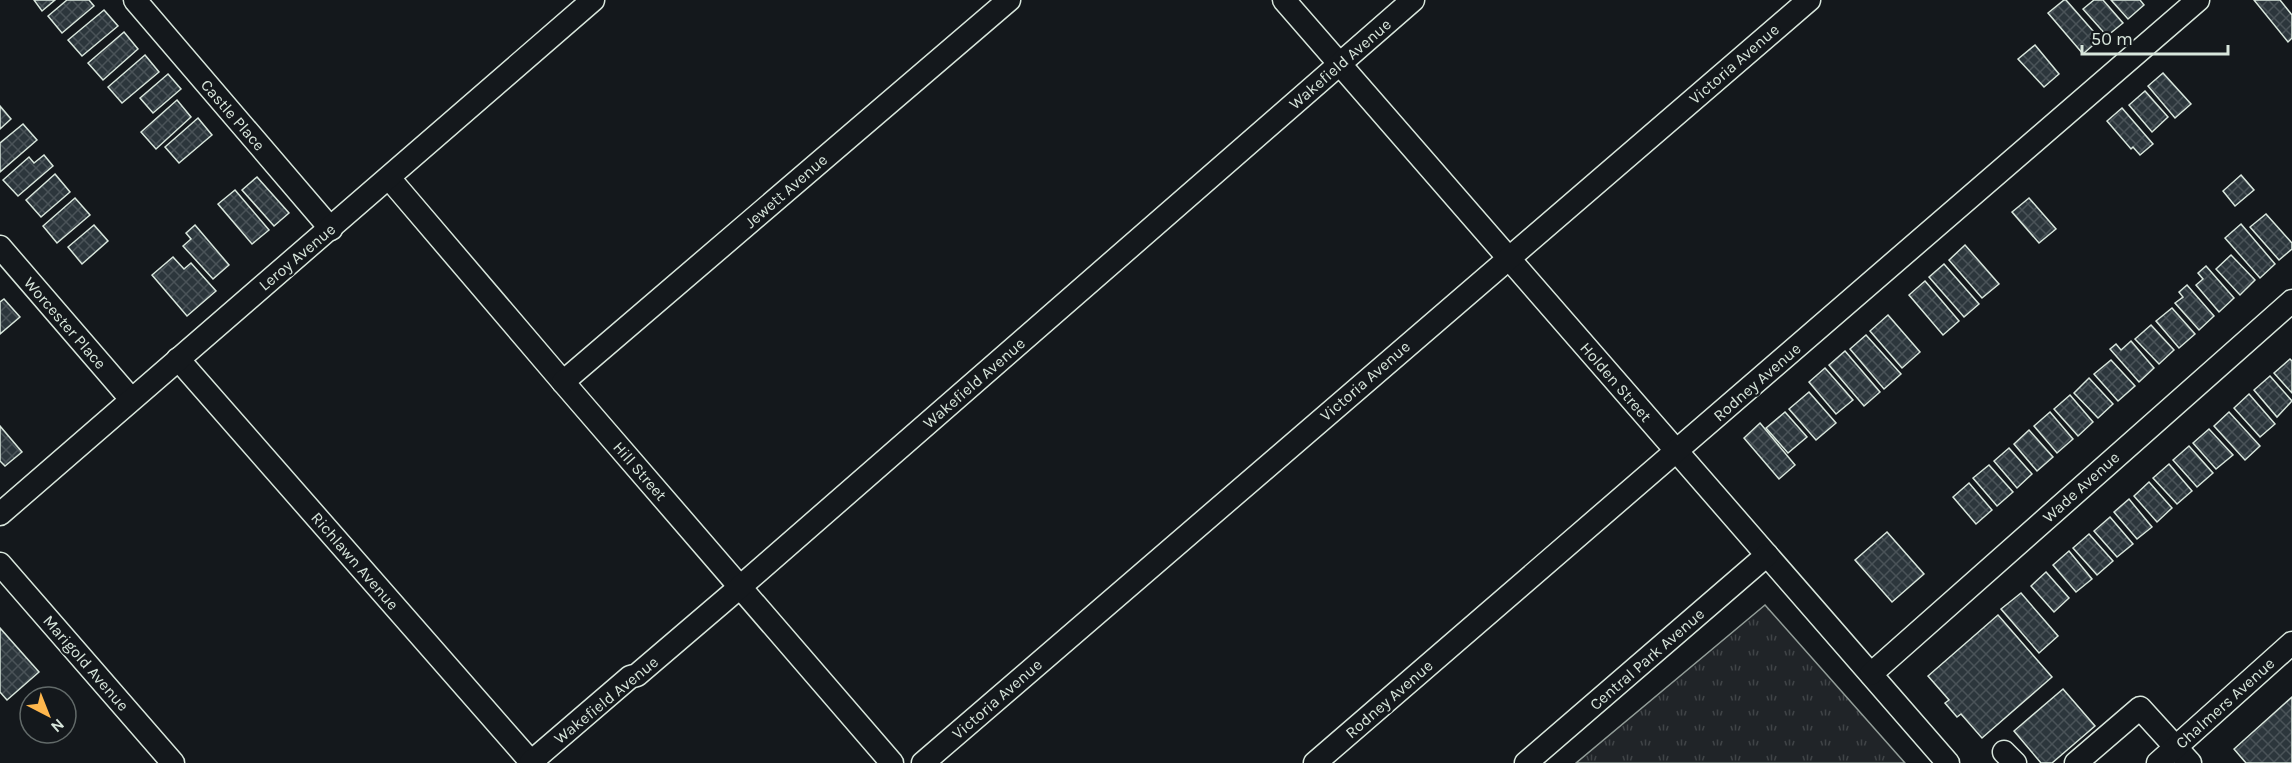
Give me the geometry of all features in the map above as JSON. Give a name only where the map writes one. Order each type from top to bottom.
[{"type":"street","name":"Castle Place","points":[[135,0],[331,229]]},
{"type":"street","name":"Leroy Avenue","points":[[0,514],[593,0]]},
{"type":"street","name":"Jewett Avenue","points":[[563,382],[1009,0]]},
{"type":"street","name":"Holden Street","points":[[1284,0],[1948,763]]},
{"type":"street","name":"Wakefield Avenue","points":[[531,762],[740,587],[1413,0]]},
{"type":"street","name":"Victoria Avenue","points":[[922,763],[1809,0]]},
{"type":"street","name":"Rodney Avenue","points":[[1315,763],[2198,0]]},
{"type":"street","name":"Hill Street","points":[[389,177],[892,763]]},
{"type":"street","name":"Worcester Place","points":[[0,247],[131,399]]},
{"type":"street","name":"Wade Avenue","points":[[1871,674],[2292,301]]},
{"type":"street","name":"Richlawn Avenue","points":[[178,359],[531,762]]},
{"type":"street","name":"Central Park Avenue","points":[[1526,763],[1767,555]]},
{"type":"street","name":"Marigold Avenue","points":[[0,564],[173,763]]},
{"type":"street","name":"Chalmers Avenue","points":[[2158,763],[2183,755],[2292,643]]},
{"type":"street","points":[[2076,763],[2140,708],[2183,755]]},
{"type":"green space","points":[[1765,605],[1905,763],[1576,763]]},
{"type":"building","points":[[34,0],[55,0],[42,11]]},
{"type":"building","points":[[67,0],[89,0],[94,6],[62,33],[48,16]]},
{"type":"building","points":[[2064,0],[2100,39],[2083,54],[2048,13]]},
{"type":"building","points":[[2094,0],[2103,0],[2123,23],[2107,36],[2083,9]]},
{"type":"building","points":[[2111,0],[2140,0],[2144,5],[2128,19]]},
{"type":"building","points":[[2254,0],[2280,0],[2292,15],[2292,38],[2288,42]]},
{"type":"building","points":[[104,10],[118,26],[82,56],[68,40]]},
{"type":"building","points":[[124,32],[138,49],[103,80],[88,63]]},
{"type":"building","points":[[2035,45],[2059,74],[2044,87],[2018,59]]},
{"type":"building","points":[[145,55],[159,72],[122,103],[108,87]]},
{"type":"building","points":[[2163,73],[2191,104],[2175,118],[2148,86]]},
{"type":"building","points":[[168,74],[181,89],[153,113],[140,98]]},
{"type":"building","points":[[2145,91],[2168,117],[2152,132],[2129,105]]},
{"type":"building","points":[[177,100],[191,117],[156,149],[141,132]]},
{"type":"building","points":[[0,106],[11,119],[0,129]]},
{"type":"building","points":[[2122,108],[2153,144],[2140,155],[2133,147],[2131,149],[2107,121]]},
{"type":"building","points":[[198,118],[212,135],[179,163],[165,147]]},
{"type":"building","points":[[23,124],[37,140],[0,172],[0,143]]},
{"type":"building","points":[[44,155],[53,166],[18,196],[3,180],[29,157],[34,163]]},
{"type":"building","points":[[55,174],[70,192],[41,217],[26,200]]},
{"type":"building","points":[[2241,175],[2254,190],[2235,206],[2223,191]]},
{"type":"building","points":[[257,177],[289,213],[274,226],[242,190]]},
{"type":"building","points":[[235,190],[269,230],[252,244],[218,204]]},
{"type":"building","points":[[75,198],[90,215],[57,243],[43,226]]},
{"type":"building","points":[[2029,198],[2056,229],[2039,243],[2012,212]]},
{"type":"building","points":[[2266,214],[2292,243],[2292,249],[2279,260],[2250,227]]},
{"type":"building","points":[[2241,224],[2275,264],[2260,278],[2225,238]]},
{"type":"building","points":[[94,225],[108,241],[82,264],[68,247]]},
{"type":"building","points":[[195,225],[229,265],[213,279],[183,246],[191,239],[186,233]]},
{"type":"building","points":[[1965,245],[1999,284],[1982,298],[1949,260]]},
{"type":"building","points":[[2231,255],[2255,280],[2240,295],[2216,269]]},
{"type":"building","points":[[173,257],[184,269],[191,263],[216,291],[187,316],[152,275]]},
{"type":"building","points":[[1944,264],[1979,304],[1964,317],[1929,277]]},
{"type":"building","points":[[2206,266],[2234,298],[2219,312],[2196,285],[2203,279],[2198,273]]},
{"type":"building","points":[[1925,281],[1959,321],[1943,335],[1909,295]]},
{"type":"building","points":[[2187,285],[2214,316],[2199,330],[2175,303],[2183,297],[2179,292]]},
{"type":"building","points":[[4,299],[20,317],[0,334],[0,302]]},
{"type":"building","points":[[2172,308],[2195,334],[2179,348],[2156,321]]},
{"type":"building","points":[[1888,315],[1920,352],[1902,368],[1870,331]]},
{"type":"building","points":[[2151,325],[2174,350],[2159,364],[2135,339]]},
{"type":"building","points":[[1866,335],[1901,374],[1884,389],[1850,349]]},
{"type":"building","points":[[2131,341],[2154,368],[2139,382],[2110,349],[2116,344],[2121,350]]},
{"type":"building","points":[[1845,351],[1880,392],[1864,406],[1829,365]]},
{"type":"building","points":[[2290,359],[2292,361],[2292,393],[2274,373]]},
{"type":"building","points":[[2111,360],[2135,386],[2118,401],[2094,374]]},
{"type":"building","points":[[1825,368],[1853,400],[1836,414],[1809,382]]},
{"type":"building","points":[[2270,376],[2292,401],[2277,417],[2254,390]]},
{"type":"building","points":[[2089,378],[2113,404],[2098,418],[2074,393]]},
{"type":"building","points":[[1809,392],[1836,423],[1816,440],[1789,409]]},
{"type":"building","points":[[2249,394],[2275,424],[2260,437],[2234,408]]},
{"type":"building","points":[[2070,395],[2093,422],[2078,436],[2054,409]]},
{"type":"building","points":[[1785,412],[1807,437],[1788,453],[1766,428]]},
{"type":"building","points":[[2050,412],[2073,439],[2057,453],[2034,426]]},
{"type":"building","points":[[2229,412],[2260,446],[2245,460],[2214,426]]},
{"type":"building","points":[[1760,423],[1795,465],[1779,479],[1744,438]]},
{"type":"building","points":[[0,426],[22,452],[5,466],[0,461]]},
{"type":"building","points":[[2209,429],[2233,455],[2216,469],[2193,443]]},
{"type":"building","points":[[2029,430],[2053,457],[2037,471],[2014,444]]},
{"type":"building","points":[[2189,446],[2213,473],[2197,487],[2173,460]]},
{"type":"building","points":[[2009,448],[2032,474],[2017,488],[1994,461]]},
{"type":"building","points":[[2169,464],[2192,491],[2177,504],[2153,478]]},
{"type":"building","points":[[1989,465],[2013,492],[1997,506],[1973,478]]},
{"type":"building","points":[[2149,482],[2172,508],[2157,522],[2134,496]]},
{"type":"building","points":[[1969,483],[1992,510],[1976,524],[1953,497]]},
{"type":"building","points":[[2129,499],[2152,527],[2137,539],[2114,512]]},
{"type":"building","points":[[2110,517],[2133,544],[2117,557],[2094,531]]},
{"type":"building","points":[[1887,532],[1924,574],[1892,602],[1855,560]]},
{"type":"building","points":[[2089,534],[2113,561],[2097,575],[2073,548]]},
{"type":"building","points":[[2069,551],[2092,579],[2076,592],[2053,565]]},
{"type":"building","points":[[2046,572],[2069,598],[2054,612],[2031,586]]},
{"type":"building","points":[[2021,593],[2058,636],[2039,653],[2001,609]]},
{"type":"building","points":[[1998,615],[2052,677],[1982,738],[1961,714],[1957,717],[1945,703],[1949,700],[1928,676]]},
{"type":"building","points":[[0,628],[39,672],[24,685],[18,685],[18,690],[7,700],[0,692]]},
{"type":"building","points":[[2063,689],[2095,726],[2052,763],[2041,763],[2014,731]]},
{"type":"building","points":[[2292,697],[2292,763],[2246,763],[2234,749]]}]
